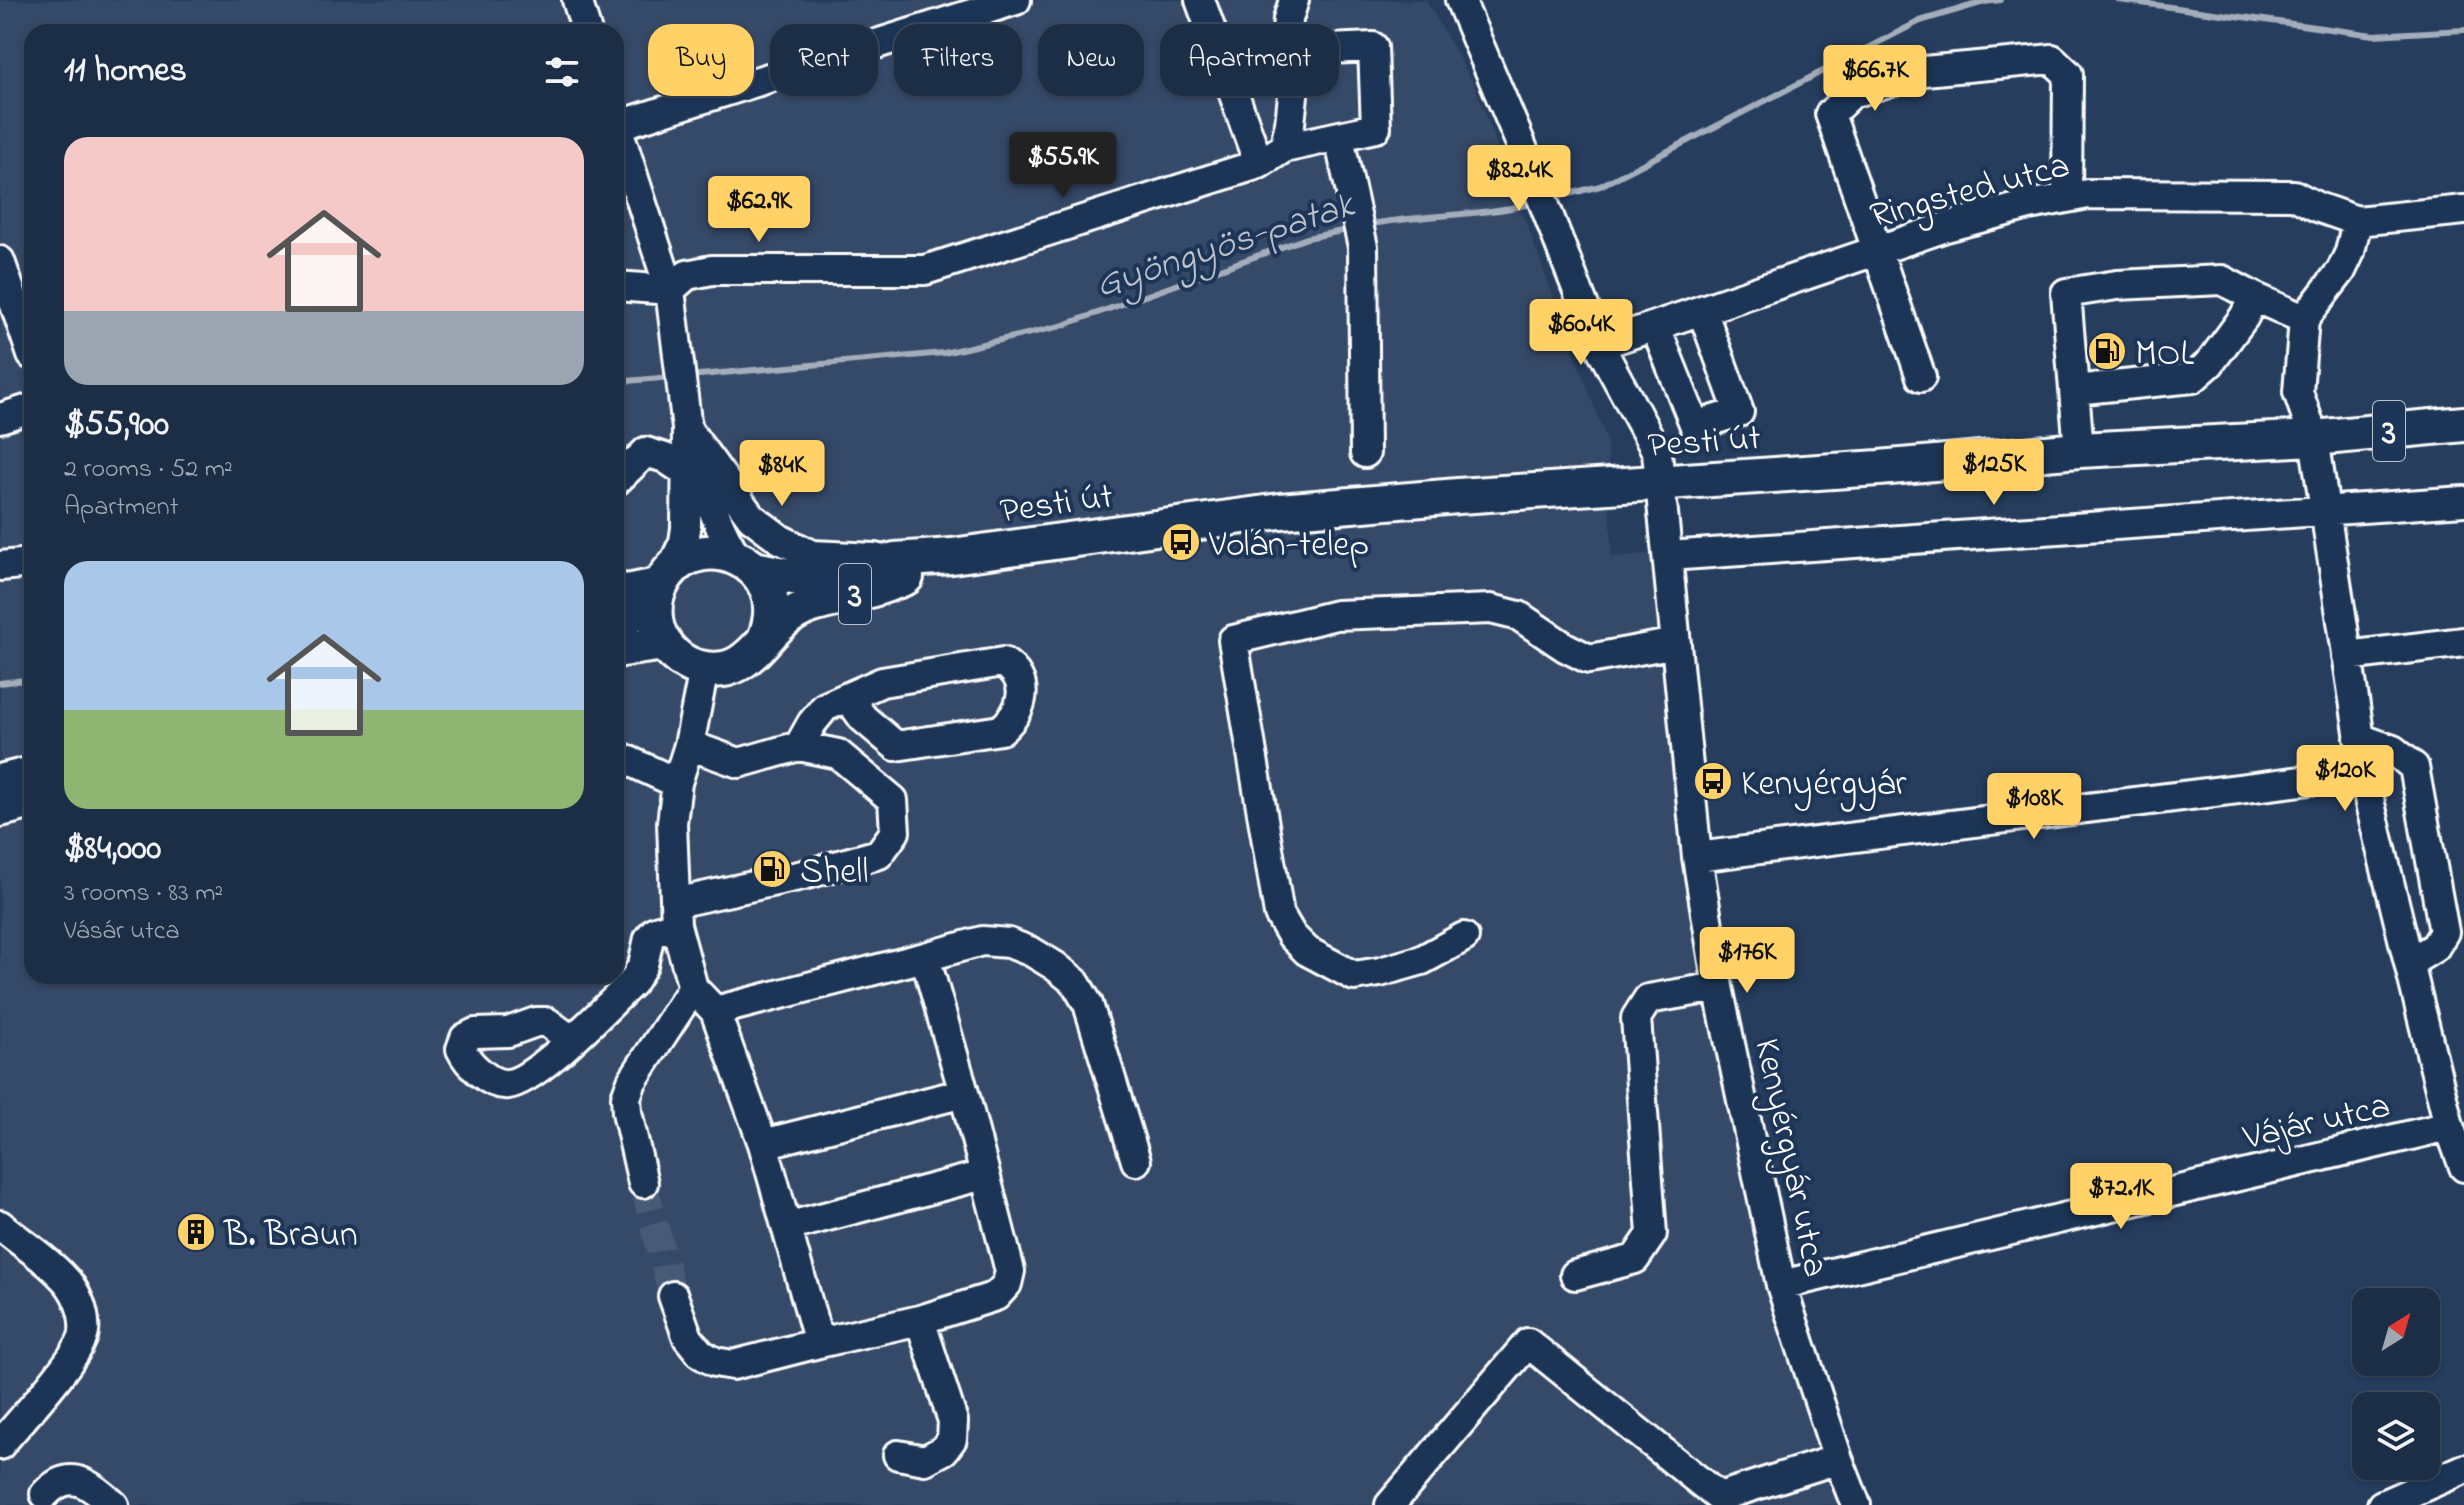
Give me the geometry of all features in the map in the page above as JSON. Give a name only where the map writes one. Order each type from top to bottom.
[{"type":"main road","name":"Pesti út","points":[[624,616],[693,556],[706,553],[716,553],[793,577],[826,576],[895,560],[952,556],[1280,511],[1879,468],[2079,450],[2314,438],[2464,424]]},
{"type":"main road","name":"Pesti út","points":[[704,669],[727,668],[749,658],[787,619],[813,604],[889,585],[952,556]]},
{"type":"main road","points":[[745,563],[766,585],[772,607],[772,619],[764,641]]},
{"type":"main road","points":[[663,584],[655,622],[664,643],[681,661],[704,669]]},
{"type":"main road","points":[[624,649],[664,643]]},
{"type":"main road","points":[[0,782],[24,776]]},
{"type":"main road","points":[[0,809],[24,803]]},
{"type":"street","points":[[577,0],[584,24]]},
{"type":"street","points":[[624,122],[1016,0]]},
{"type":"street","points":[[1200,0],[1259,164]]},
{"type":"street","points":[[1288,24],[1294,0]]},
{"type":"street","name":"Kenyérgyár utca","points":[[1460,0],[1599,345],[1657,452],[1697,857],[1718,987],[1781,1285],[1856,1505]]},
{"type":"street","points":[[624,287],[670,290],[687,275],[712,270],[925,270],[1259,164],[1284,148],[1376,128],[1373,47],[1339,49]]},
{"type":"street","points":[[1921,377],[1830,114],[1852,93],[1924,71],[2052,59],[2068,74],[2067,196]]},
{"type":"street","points":[[1284,148],[1293,96]]},
{"type":"street","points":[[1339,138],[1363,247],[1365,453]]},
{"type":"street","points":[[624,149],[670,290],[686,422],[684,542],[663,584],[624,588]]},
{"type":"street","name":"Ringsted utca","points":[[1599,345],[1946,227],[2067,196],[2294,195],[2357,221],[2464,210]]},
{"type":"street","points":[[2357,221],[2350,252],[2341,271],[2304,319],[2298,392],[2314,438],[2370,804],[2449,1126],[2464,1167]]},
{"type":"street","points":[[0,261],[24,332]]},
{"type":"street","points":[[2079,450],[2066,293],[2117,285],[2222,280],[2304,319]]},
{"type":"street","points":[[2074,390],[2193,378],[2219,351],[2244,317],[2254,297]]},
{"type":"street","points":[[1655,326],[1695,426],[1739,412],[1702,310]]},
{"type":"street","points":[[0,418],[24,410]]},
{"type":"street","points":[[686,422],[751,517],[780,539],[812,555],[895,560]]},
{"type":"street","points":[[686,422],[715,517],[725,540],[745,563]]},
{"type":"street","points":[[624,448],[665,458],[686,472]]},
{"type":"street","points":[[624,473],[646,452]]},
{"type":"street","points":[[1668,556],[2464,501]]},
{"type":"street","points":[[0,566],[24,564]]},
{"type":"street","points":[[1464,937],[1422,960],[1354,976],[1307,951],[1292,936],[1279,914],[1233,640],[1336,615],[1491,609],[1519,616],[1589,659],[1676,643]]},
{"type":"street","points":[[2347,656],[2464,642]]},
{"type":"street","points":[[799,746],[825,707],[882,682],[1003,662],[1013,668],[1022,687],[1018,710],[1001,730],[896,746],[863,718],[848,697]]},
{"type":"street","points":[[704,669],[689,745],[677,783],[672,823],[675,914],[693,988],[715,1011],[763,1144],[819,1343]]},
{"type":"street","points":[[2359,738],[2393,750],[2414,767],[2444,932],[2435,947],[2409,963]]},
{"type":"street","points":[[571,1040],[639,974],[649,938],[675,914],[879,854],[895,832],[893,800],[838,754],[799,746],[739,763],[689,745]]},
{"type":"street","points":[[624,759],[677,783]]},
{"type":"street","points":[[1697,857],[2365,773]]},
{"type":"street","points":[[715,1011],[982,941],[1009,943],[1032,952],[1075,982],[1088,1004],[1136,1161]]},
{"type":"street","points":[[673,1296],[688,1338],[701,1354],[715,1362],[733,1365],[920,1320],[996,1296],[1007,1284],[1010,1271],[925,957]]},
{"type":"street","points":[[1575,1275],[1635,1259],[1652,1234],[1636,1018],[1648,999],[1718,987]]},
{"type":"street","points":[[643,1183],[626,1097],[632,1081],[693,988]]},
{"type":"street","points":[[763,1144],[964,1093]]},
{"type":"street","name":"Vájár utca","points":[[1781,1285],[2449,1126]]},
{"type":"street","points":[[786,1227],[984,1175]]},
{"type":"street","points":[[0,1225],[63,1276],[75,1292],[82,1310],[84,1332],[77,1352],[0,1445]]},
{"type":"street","points":[[898,1455],[925,1460],[944,1450],[952,1439],[953,1421],[920,1320]]},
{"type":"street","points":[[1390,1505],[1528,1343],[1719,1497],[1838,1459]]},
{"type":"street","points":[[2382,1505],[2464,1469]]},
{"type":"street","points":[[49,1501],[63,1480],[77,1480],[89,1485],[114,1505]]},
{"type":"shaded area","points":[[0,0],[1426,0],[1475,86],[1607,440],[1612,557],[1667,552],[1697,857],[1781,1285],[1856,1505],[0,1505]]},
{"type":"waterway","name":"Gyöngyös-patak","points":[[1549,199],[1600,186],[1920,21],[2001,0]]},
{"type":"waterway","name":"Gyöngyös-patak","points":[[2119,0],[2373,35],[2464,30]]},
{"type":"waterway","name":"Gyöngyös-patak","points":[[1367,225],[1492,211],[1534,203]]},
{"type":"waterway","name":"Gyöngyös-patak","points":[[688,376],[944,353],[1061,326],[1307,238],[1352,229]]},
{"type":"waterway","name":"Gyöngyös-patak","points":[[624,381],[672,377]]},
{"type":"waterway","name":"Gyöngyös-patak","points":[[0,683],[24,680]]},
{"type":"tunnel","points":[[643,1183],[673,1296]]},
{"type":"place","name":"MOL","points":[[2107,351]]},
{"type":"place","name":"Volán-telep","points":[[1181,542]]},
{"type":"place","name":"Kenyérgyár","points":[[1713,781]]},
{"type":"place","name":"Shell","points":[[772,869]]},
{"type":"place","name":"B. Braun","points":[[196,1232]]}]
